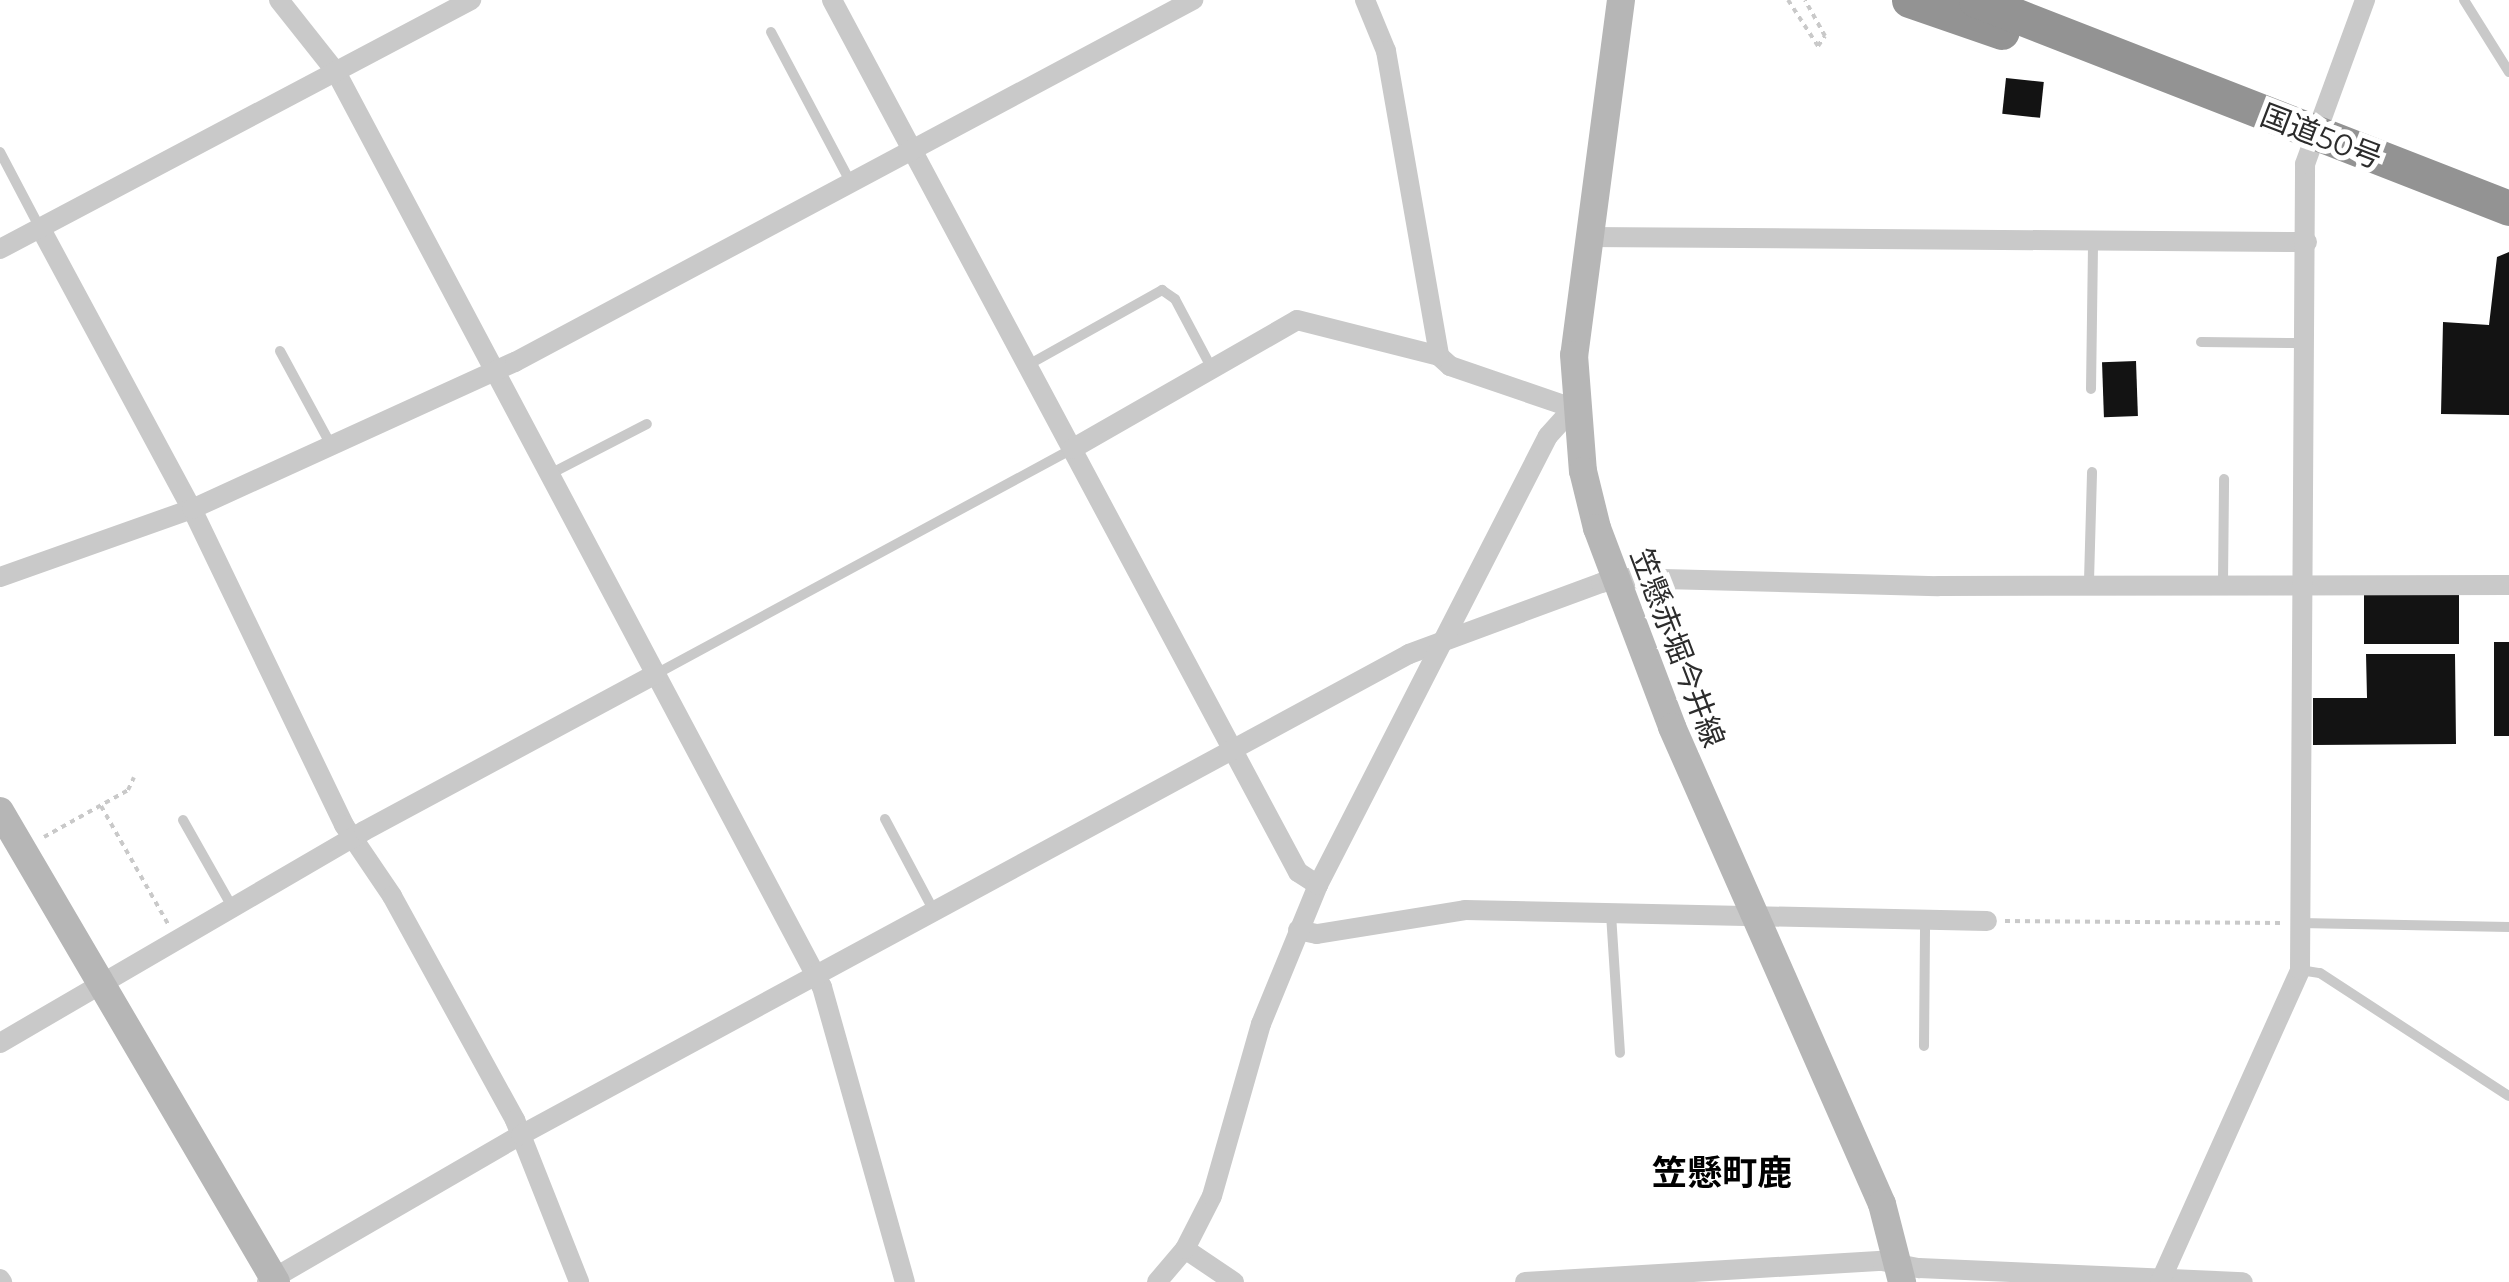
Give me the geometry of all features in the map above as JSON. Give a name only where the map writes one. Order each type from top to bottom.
[{"type":"highway","points":[[1909,0],[2134,66]]},
{"type":"highway","points":[[1976,0],[2134,66]]},
{"type":"highway","name":"国道50号","points":[[2134,66],[2509,208]]},
{"type":"main road","name":"笠懸赤堀今井線","points":[[1620,0],[1586,237],[1574,408],[1588,498],[1616,580],[1752,919],[1882,1204],[1901,1273]]},
{"type":"main road","points":[[0,811],[272,1281]]},
{"type":"street","points":[[279,0],[336,72],[815,975],[905,1282]]},
{"type":"street","points":[[0,249],[42,231],[471,0]]},
{"type":"street","points":[[832,0],[1298,872],[1318,885]]},
{"type":"street","points":[[0,576],[192,509],[495,372],[1192,0]]},
{"type":"street","points":[[1157,1282],[1185,1249],[1212,1196],[1261,1024],[1318,885],[1548,436],[1574,408],[1450,366],[1439,356],[1382,32],[1365,0]]},
{"type":"street","points":[[2160,1280],[2300,970],[2305,164],[2365,0]]},
{"type":"street","points":[[42,231],[192,509],[353,839],[392,896],[521,1135],[579,1282]]},
{"type":"street","points":[[1586,237],[2307,242]]},
{"type":"street","points":[[1072,449],[1210,365],[1304,319],[1420,356],[1439,356]]},
{"type":"street","points":[[272,1281],[521,1135],[1442,639],[1616,580],[1938,586],[2090,581],[2509,585]]},
{"type":"street","points":[[0,1044],[353,839],[656,674]]},
{"type":"street","points":[[1298,930],[1317,934],[1466,910],[1987,921]]},
{"type":"street","points":[[1185,1249],[1234,1282]]},
{"type":"street","points":[[1525,1282],[1901,1273],[2243,1282]]},
{"type":"lane","points":[[2464,0],[2509,72]]},
{"type":"lane","points":[[771,32],[851,182]]},
{"type":"lane","points":[[0,152],[42,231]]},
{"type":"lane","points":[[2091,388],[2093,240]]},
{"type":"lane","points":[[1027,365],[1162,290],[1175,300],[1210,365]]},
{"type":"lane","points":[[2201,342],[2306,343]]},
{"type":"lane","points":[[280,351],[330,446]]},
{"type":"lane","points":[[550,474],[647,424]]},
{"type":"lane","points":[[656,674],[1072,449]]},
{"type":"lane","points":[[2090,581],[2092,472]]},
{"type":"lane","points":[[2224,478],[2224,582]]},
{"type":"lane","points":[[885,819],[935,912]]},
{"type":"lane","points":[[183,820],[234,910]]},
{"type":"lane","points":[[1612,914],[1620,1053]]},
{"type":"lane","points":[[1924,1046],[1925,920]]},
{"type":"lane","points":[[2300,924],[2509,927]]},
{"type":"lane","points":[[2300,970],[2320,974],[2509,1096]]},
{"type":"path","points":[[1788,0],[1815,46],[1826,40],[1805,0]]},
{"type":"path","points":[[23,850],[128,790],[134,777]]},
{"type":"path","points":[[101,806],[178,941]]},
{"type":"path","points":[[1987,921],[2300,924]]},
{"type":"building","points":[[2006,78],[2044,82],[2040,118],[2002,114]]},
{"type":"building","points":[[2509,252],[2509,415],[2441,414],[2443,322],[2489,325],[2497,257]]},
{"type":"building","points":[[2136,361],[2138,416],[2104,417],[2102,362]]},
{"type":"building","points":[[2364,593],[2459,593],[2459,644],[2364,644]]},
{"type":"building","points":[[2494,642],[2509,642],[2509,736],[2494,736]]},
{"type":"building","points":[[2366,654],[2455,654],[2456,744],[2313,745],[2313,698],[2367,698]]},
{"type":"district","name":"笠懸町鹿","points":[[1722,1173]]}]
